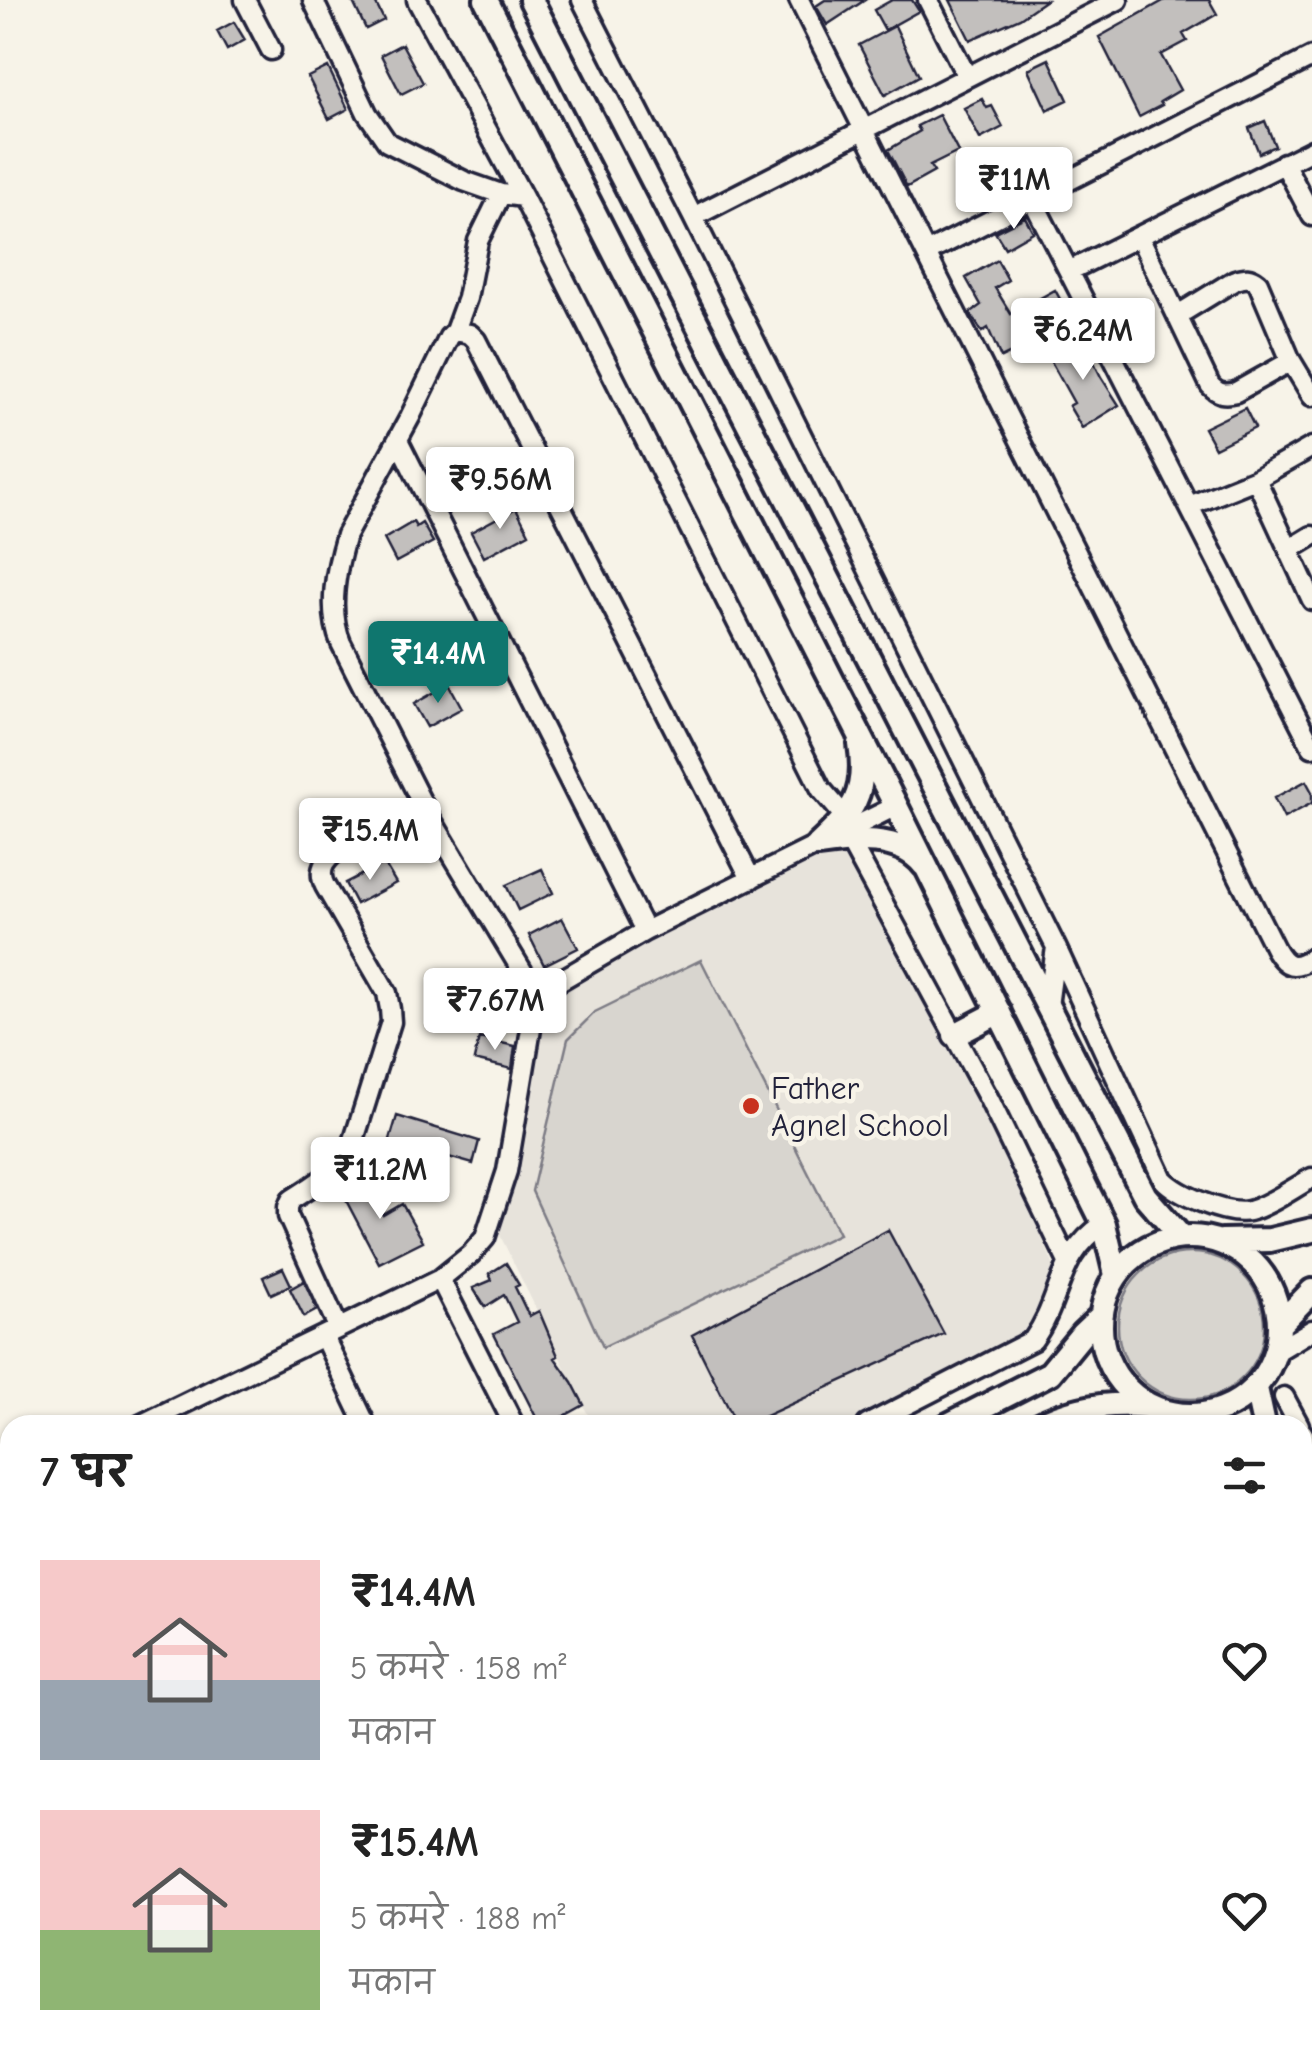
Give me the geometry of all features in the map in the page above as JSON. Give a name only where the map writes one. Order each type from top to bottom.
[{"type":"street","points":[[245,0],[271,50]]},
{"type":"street","points":[[313,0],[367,113],[386,142],[454,176],[501,194],[523,197]]},
{"type":"street","points":[[416,0],[523,197],[821,789],[848,829],[1068,1262]]},
{"type":"street","points":[[486,0],[859,732],[1104,1224],[1116,1275]]},
{"type":"street","points":[[530,0],[1146,1196],[1181,1237]]},
{"type":"street","points":[[582,0],[1056,946],[1163,1179],[1186,1197],[1244,1212],[1312,1178]]},
{"type":"street","points":[[798,0],[1275,950],[1282,960],[1295,966],[1312,958]]},
{"type":"street","points":[[928,0],[967,77]]},
{"type":"street","points":[[693,216],[1118,0]]},
{"type":"street","points":[[926,253],[1312,57]]},
{"type":"street","points":[[1069,271],[1312,150]]},
{"type":"street","points":[[1284,163],[1312,216]]},
{"type":"street","points":[[501,194],[478,241],[467,298],[455,331],[346,535],[333,608],[342,643],[425,809],[539,999]]},
{"type":"street","points":[[1032,199],[1311,743]]},
{"type":"street","points":[[1140,238],[1217,392],[1236,392],[1291,361]]},
{"type":"street","points":[[1178,315],[1235,280],[1252,278],[1258,283],[1291,361],[1312,396]]},
{"type":"street","points":[[455,331],[470,334],[476,340],[751,878]]},
{"type":"street","points":[[398,440],[644,931]]},
{"type":"street","points":[[1189,506],[1256,479],[1312,447]]},
{"type":"street","points":[[1256,479],[1312,600]]},
{"type":"street","points":[[1289,550],[1312,536]]},
{"type":"street","points":[[818,845],[848,829],[862,778],[859,732]]},
{"type":"street","points":[[161,1415],[440,1278],[486,1238],[507,1172],[530,1029],[539,999],[549,987],[644,931],[896,806]]},
{"type":"street","points":[[362,1415],[288,1216],[292,1200],[337,1169],[346,1157],[391,1022],[386,993],[325,886],[322,867],[342,847],[425,809]]},
{"type":"street","points":[[848,829],[920,859],[931,876]]},
{"type":"street","points":[[1048,1006],[1056,946]]},
{"type":"street","points":[[955,1035],[998,1012]]},
{"type":"street","points":[[886,1415],[1033,1340],[1042,1328],[1075,1249],[1104,1224]]},
{"type":"street","points":[[1146,1406],[1120,1383],[1104,1352],[1100,1316],[1116,1275],[1144,1249],[1181,1237],[1270,1240],[1312,1230]]},
{"type":"street","points":[[1206,1415],[1217,1413],[1256,1388],[1277,1351],[1280,1324],[1275,1297],[1262,1273],[1243,1254],[1219,1241]]},
{"type":"street","points":[[440,1278],[509,1415]]},
{"type":"street","points":[[1280,1324],[1312,1291]]},
{"type":"street","points":[[968,1415],[1050,1373],[1100,1316]]},
{"type":"street","points":[[1277,1351],[1312,1330]]},
{"type":"street","points":[[1256,1388],[1262,1415]]},
{"type":"street","points":[[1284,1398],[1294,1415]]},
{"type":"street","points":[[1058,1415],[1122,1403],[1146,1406],[1167,1415]]},
{"type":"shaded area","name":"Father Agnel School","points":[[838,852],[851,862],[947,1039],[1056,1271],[1030,1325],[998,1352],[868,1415],[588,1415],[495,1225],[544,1004],[561,988],[613,956],[812,857]]},
{"type":"shaded area","points":[[701,960],[839,1234],[603,1347],[532,1191],[568,1039],[595,1012]]},
{"type":"shaded area","points":[[1191,1253],[1219,1259],[1242,1275],[1258,1298],[1264,1326],[1258,1354],[1242,1377],[1219,1393],[1191,1399],[1163,1393],[1140,1377],[1124,1354],[1118,1326],[1124,1298],[1140,1275],[1163,1259]]},
{"type":"building","points":[[352,0],[374,0],[384,20],[366,29]]},
{"type":"building","points":[[825,0],[865,0],[827,25],[816,6]]},
{"type":"building","points":[[892,0],[912,0],[919,11],[885,30],[874,10]]},
{"type":"building","points":[[950,0],[1046,0],[1020,18],[970,40]]},
{"type":"building","points":[[1165,0],[1209,0],[1217,14],[1183,34],[1187,41],[1161,55],[1180,90],[1139,117],[1099,37]]},
{"type":"building","points":[[234,22],[245,40],[227,50],[217,31]]},
{"type":"building","points":[[895,26],[919,76],[885,95],[859,45]]},
{"type":"building","points":[[402,44],[423,83],[401,94],[381,55]]},
{"type":"building","points":[[1049,59],[1068,100],[1047,110],[1028,69]]},
{"type":"building","points":[[328,67],[348,109],[329,119],[308,77]]},
{"type":"building","points":[[982,99],[987,108],[992,106],[1003,127],[980,139],[964,108]]},
{"type":"building","points":[[939,115],[958,152],[930,166],[934,172],[907,187],[888,150],[920,131],[917,126]]},
{"type":"building","points":[[1265,121],[1275,146],[1259,153],[1249,128]]},
{"type":"building","points":[[1025,217],[1033,232],[1005,248],[995,232]]},
{"type":"building","points":[[997,260],[1008,280],[995,288],[1011,314],[1055,290],[1066,310],[1025,332],[1030,344],[1001,358],[988,328],[982,332],[970,313],[981,305],[966,278]]},
{"type":"building","points":[[1082,337],[1119,405],[1082,428],[1069,406],[1074,403],[1048,356]]},
{"type":"building","points":[[1245,408],[1255,428],[1215,448],[1204,428]]},
{"type":"building","points":[[516,508],[529,533],[484,557],[471,532]]},
{"type":"building","points":[[413,522],[416,527],[422,523],[433,542],[396,562],[384,539]]},
{"type":"building","points":[[449,684],[462,708],[427,727],[414,704]]},
{"type":"building","points":[[1306,781],[1312,803],[1284,818],[1274,798]]},
{"type":"building","points":[[384,863],[396,883],[356,904],[345,883]]},
{"type":"building","points":[[542,869],[553,893],[518,910],[506,885]]},
{"type":"building","points":[[562,918],[578,948],[544,965],[529,935]]},
{"type":"building","points":[[479,1038],[515,1046],[512,1069],[474,1060]]},
{"type":"building","points":[[397,1116],[479,1141],[473,1164],[424,1150],[417,1173],[375,1162],[381,1141],[389,1143]]},
{"type":"building","points":[[360,1174],[383,1215],[402,1204],[423,1241],[379,1263],[339,1187]]},
{"type":"building","points":[[888,1230],[944,1334],[768,1415],[732,1415],[692,1335]]},
{"type":"building","points":[[506,1263],[519,1285],[515,1287],[529,1316],[539,1311],[558,1356],[555,1358],[584,1405],[566,1415],[535,1415],[494,1334],[517,1322],[504,1295],[485,1307],[473,1288],[492,1280],[489,1274]]},
{"type":"building","points":[[283,1268],[291,1285],[271,1294],[263,1277]]},
{"type":"building","points":[[304,1281],[317,1310],[304,1317],[290,1289]]},
{"type":"place","name":"Father Agnel School","points":[[751,1106]]}]
